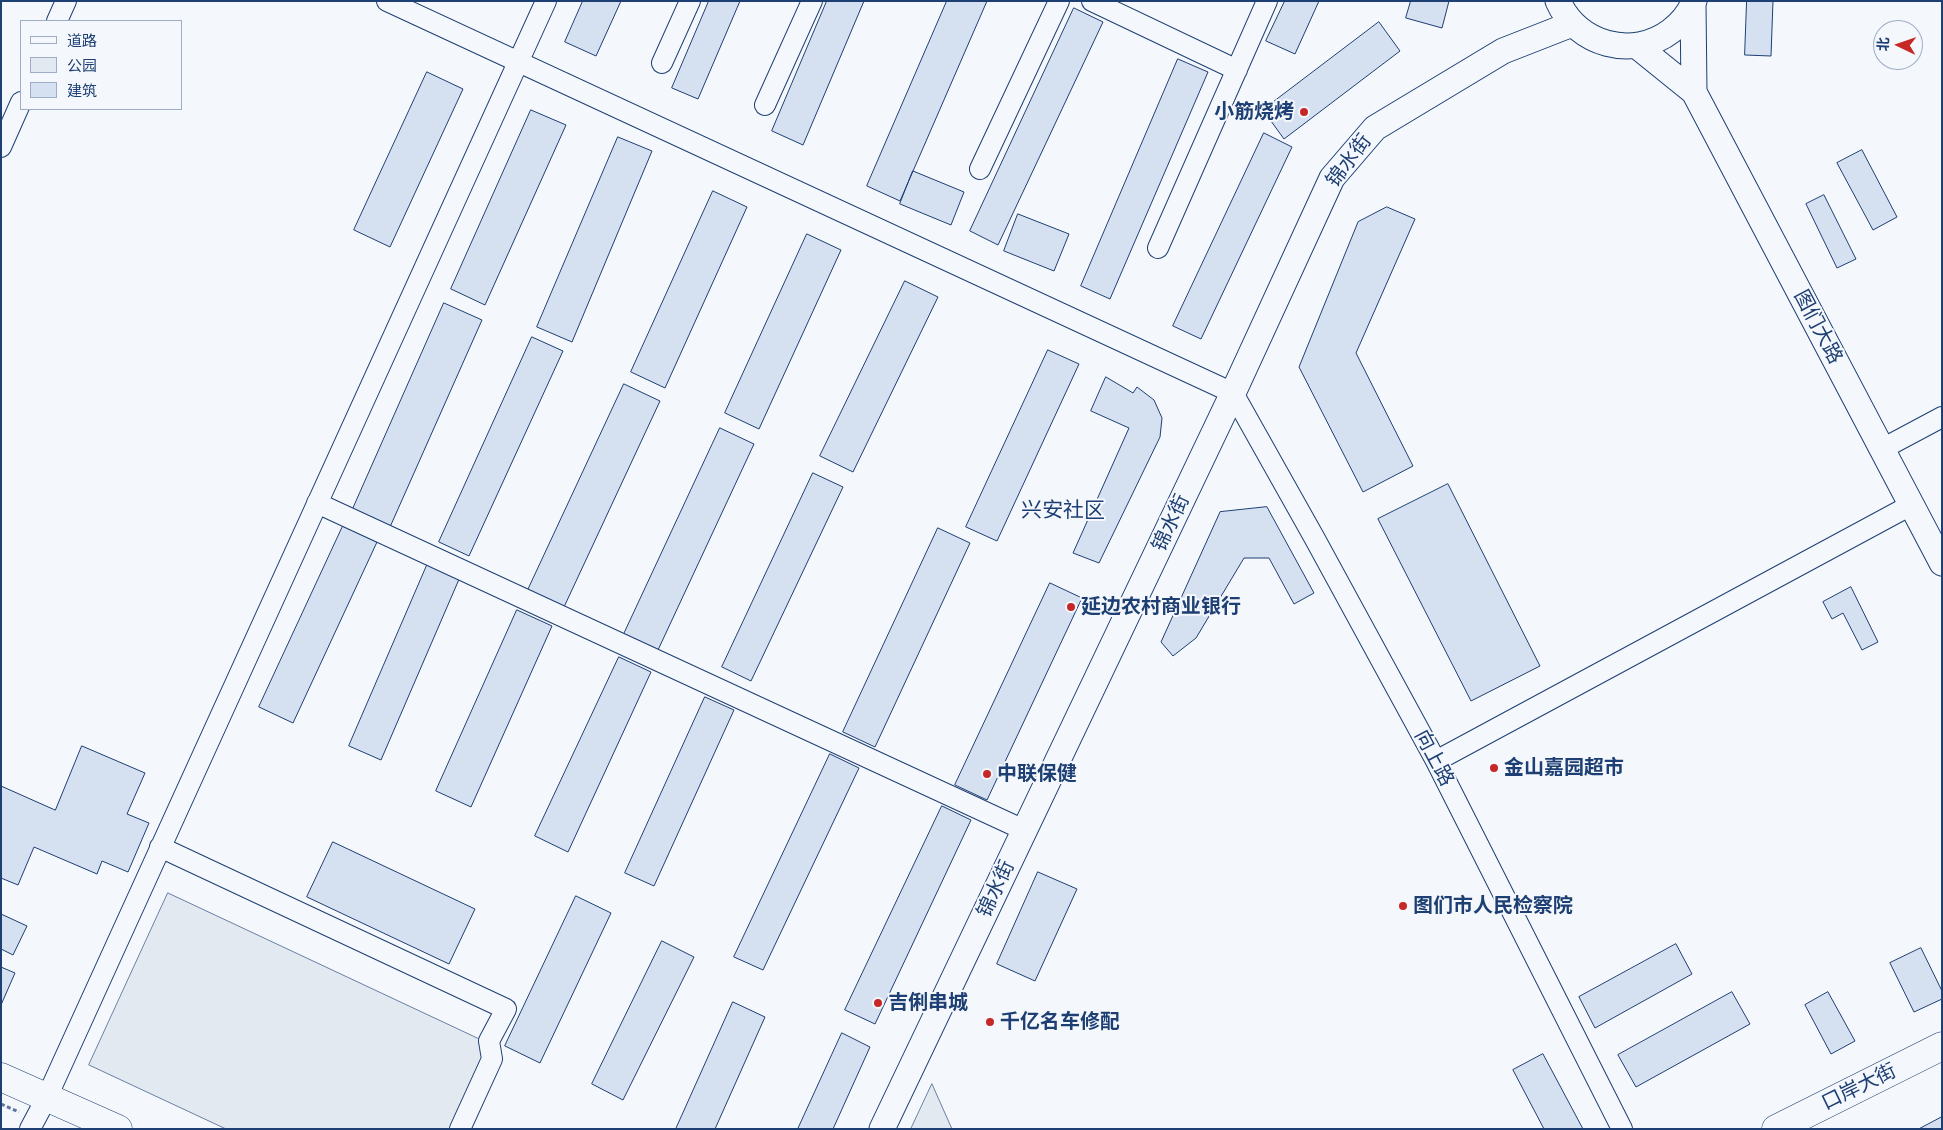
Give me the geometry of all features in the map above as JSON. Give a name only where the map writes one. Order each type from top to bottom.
[{"type":"highway","name":"口岸大街","points":[[1776,1129],[1942,1046]]},
{"type":"highway","points":[[1,1077],[118,1129]]},
{"type":"main road","points":[[1558,1],[1572,24],[1591,38],[1614,46],[1637,46],[1660,39],[1680,24],[1694,3]]},
{"type":"main road","points":[[1694,3],[1694,92]]},
{"type":"main road","name":"锦水街","points":[[882,1129],[1233,393],[1332,178],[1375,128],[1503,51],[1572,24]]},
{"type":"main road","points":[[1637,46],[1694,92]]},
{"type":"main road","name":"图们大路","points":[[1694,92],[1942,563]]},
{"type":"street","points":[[57,20],[66,1]]},
{"type":"street","points":[[387,1],[1233,393]]},
{"type":"street","points":[[30,1129],[47,1097],[546,1]]},
{"type":"street","points":[[662,63],[690,1]]},
{"type":"street","points":[[765,105],[812,1]]},
{"type":"street","points":[[980,169],[1058,1]]},
{"type":"street","points":[[1092,1],[1237,70]]},
{"type":"street","points":[[1158,248],[1267,1]]},
{"type":"street","points":[[1,147],[20,104]]},
{"type":"street","name":"向上路","points":[[1233,393],[1436,761],[1622,1129]]},
{"type":"street","points":[[1882,449],[1942,417]]},
{"type":"street","points":[[317,502],[1024,830]]},
{"type":"street","points":[[1436,761],[1911,505]]},
{"type":"street","points":[[160,847],[506,1009],[489,1041],[492,1059],[460,1129]]},
{"type":"green space","points":[[168,893],[490,1044],[450,1129],[226,1129],[89,1065]]},
{"type":"green space","points":[[932,1084],[952,1129],[911,1129]]},
{"type":"building","points":[[583,1],[621,1],[596,56],[565,42]]},
{"type":"building","points":[[709,1],[740,1],[698,99],[672,88]]},
{"type":"building","points":[[827,1],[864,1],[803,145],[772,131]]},
{"type":"building","points":[[947,1],[987,1],[900,201],[867,186]]},
{"type":"building","points":[[1285,1],[1319,1],[1295,54],[1266,41]]},
{"type":"building","points":[[1411,1],[1449,1],[1442,28],[1406,18]]},
{"type":"building","points":[[1747,1],[1773,1],[1771,56],[1745,55]]},
{"type":"building","points":[[1074,8],[1103,22],[998,245],[970,231]]},
{"type":"building","points":[[1379,22],[1400,51],[1284,139],[1263,110]]},
{"type":"building","points":[[1178,59],[1208,72],[1110,299],[1081,286]]},
{"type":"building","points":[[427,72],[463,89],[390,247],[354,230]]},
{"type":"building","points":[[531,110],[566,125],[485,305],[451,289]]},
{"type":"building","points":[[1264,133],[1292,147],[1201,339],[1173,326]]},
{"type":"building","points":[[618,137],[652,151],[572,342],[537,327]]},
{"type":"building","points":[[1862,150],[1897,217],[1873,230],[1837,163]]},
{"type":"building","points":[[913,171],[964,192],[951,225],[900,204]]},
{"type":"building","points":[[713,191],[747,207],[665,388],[631,372]]},
{"type":"building","points":[[1824,195],[1856,259],[1837,268],[1806,204]]},
{"type":"building","points":[[1387,207],[1415,219],[1356,353],[1413,466],[1363,492],[1299,367],[1358,222]]},
{"type":"building","points":[[1018,214],[1069,234],[1054,271],[1004,251]]},
{"type":"building","points":[[807,234],[841,250],[759,429],[725,413]]},
{"type":"building","points":[[905,281],[938,297],[853,472],[820,456]]},
{"type":"building","points":[[444,303],[482,320],[390,527],[352,511]]},
{"type":"building","points":[[532,337],[563,351],[469,556],[439,542]]},
{"type":"building","points":[[1048,350],[1079,364],[997,541],[966,527]]},
{"type":"building","points":[[1106,377],[1133,393],[1137,387],[1154,400],[1162,418],[1160,437],[1099,563],[1073,553],[1129,428],[1091,411]]},
{"type":"building","points":[[624,384],[660,401],[564,607],[528,590]]},
{"type":"building","points":[[720,428],[754,444],[658,650],[624,634]]},
{"type":"building","points":[[813,473],[843,487],[751,681],[722,667]]},
{"type":"building","points":[[1448,484],[1540,666],[1471,701],[1378,519]]},
{"type":"building","points":[[1267,507],[1314,593],[1294,604],[1269,558],[1244,558],[1196,638],[1173,656],[1161,642],[1220,512]]},
{"type":"building","points":[[343,526],[377,542],[293,723],[259,707]]},
{"type":"building","points":[[938,528],[970,543],[875,747],[843,732]]},
{"type":"building","points":[[428,563],[460,577],[381,760],[349,746]]},
{"type":"building","points":[[1050,583],[1082,598],[987,800],[955,785]]},
{"type":"building","points":[[1851,587],[1878,642],[1862,650],[1843,613],[1832,619],[1823,602]]},
{"type":"building","points":[[517,610],[552,626],[471,807],[436,791]]},
{"type":"building","points":[[619,657],[651,672],[568,852],[535,836]]},
{"type":"building","points":[[705,697],[734,710],[654,886],[625,873]]},
{"type":"building","points":[[82,746],[145,773],[127,814],[149,823],[128,872],[102,861],[97,874],[34,847],[18,885],[1,878],[1,786],[55,810]]},
{"type":"building","points":[[830,754],[859,768],[763,970],[734,957]]},
{"type":"building","points":[[942,806],[971,820],[875,1024],[845,1010]]},
{"type":"building","points":[[333,842],[475,909],[449,964],[307,897]]},
{"type":"building","points":[[1038,872],[1077,889],[1035,981],[997,964]]},
{"type":"building","points":[[576,896],[611,913],[540,1063],[505,1046]]},
{"type":"building","points":[[1,914],[27,926],[13,955],[1,949]]},
{"type":"building","points":[[662,941],[694,957],[623,1100],[592,1084]]},
{"type":"building","points":[[1676,944],[1692,974],[1595,1028],[1579,997]]},
{"type":"building","points":[[1921,948],[1942,991],[1942,999],[1914,1012],[1890,963]]},
{"type":"building","points":[[1,967],[15,973],[1,1005]]},
{"type":"building","points":[[1732,992],[1750,1024],[1636,1087],[1618,1055]]},
{"type":"building","points":[[1828,992],[1855,1041],[1831,1054],[1805,1005]]},
{"type":"building","points":[[733,1002],[765,1017],[715,1129],[676,1129]]},
{"type":"building","points":[[842,1033],[870,1047],[833,1129],[798,1129]]},
{"type":"building","points":[[1543,1054],[1583,1129],[1544,1129],[1513,1070]]},
{"type":"building","points":[[1942,1117],[1942,1129],[1919,1129]]},
{"type":"place","name":"小筋烧烤","points":[[1304,112]]},
{"type":"place","name":"延边农村商业银行","points":[[1071,607]]},
{"type":"place","name":"金山嘉园超市","points":[[1494,768]]},
{"type":"place","name":"中联保健","points":[[987,774]]},
{"type":"place","name":"图们市人民检察院","points":[[1403,906]]},
{"type":"place","name":"吉俐串城","points":[[878,1003]]},
{"type":"place","name":"千亿名车修配","points":[[990,1022]]},
{"type":"district","name":"兴安社区","points":[[1063,511]]}]
